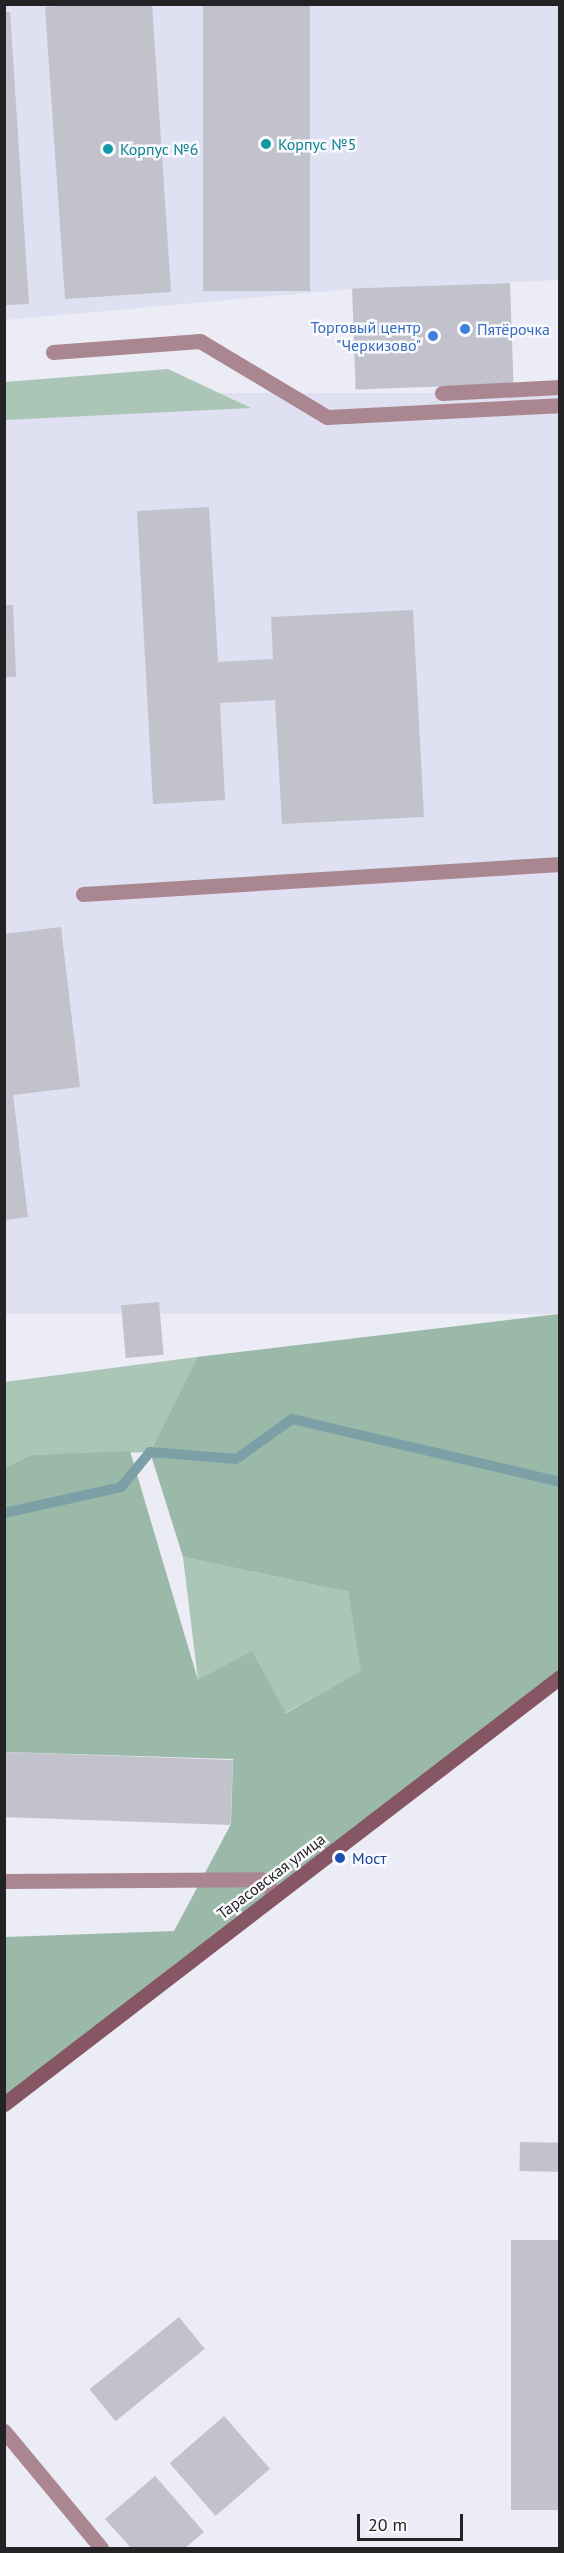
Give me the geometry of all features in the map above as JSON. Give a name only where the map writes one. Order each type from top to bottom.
[{"type":"main road","name":"Тарасовская улица","points":[[4,2104],[560,1677]]},
{"type":"street","points":[[53,352],[200,341],[327,417],[560,405]]},
{"type":"street","points":[[442,393],[560,387]]},
{"type":"street","points":[[83,894],[560,864]]},
{"type":"street","points":[[4,1881],[261,1879],[276,1895]]},
{"type":"street","points":[[4,2431],[101,2548]]},
{"type":"shaded area","points":[[5,5],[559,5],[559,280],[352,289],[5,320]]},
{"type":"shaded area","points":[[4,393],[559,393],[559,1314],[4,1314]]},
{"type":"green space","points":[[168,369],[251,408],[5,420],[5,382]]},
{"type":"green space","points":[[559,1314],[559,1676],[5,2103],[5,1937],[174,1931],[231,1824],[233,1759],[5,1752],[5,1467],[31,1455],[130,1451],[198,1680],[252,1651],[286,1713],[361,1671],[348,1592],[183,1557],[150,1452],[197,1357]]},
{"type":"green space","points":[[197,1357],[150,1452],[31,1455],[5,1467],[4,1382]]},
{"type":"green space","points":[[183,1557],[348,1592],[362,1671],[285,1713],[198,1680]]},
{"type":"building","name":"Корпус №6","points":[[82,4],[152,4],[171,292],[65,299],[45,7]]},
{"type":"building","name":"Корпус №5","points":[[203,4],[310,4],[310,291],[203,291]]},
{"type":"building","points":[[5,12],[10,12],[29,304],[5,305]]},
{"type":"building","name":"Торговый центр \"Черкизово\"","points":[[510,283],[514,384],[356,389],[352,289]]},
{"type":"building","points":[[209,507],[218,662],[273,659],[271,617],[413,610],[424,817],[282,824],[275,700],[220,703],[225,800],[153,804],[137,511]]},
{"type":"building","points":[[4,605],[13,605],[16,677],[4,677]]},
{"type":"building","points":[[61,927],[80,1087],[13,1095],[28,1217],[4,1220],[4,934]]},
{"type":"building","points":[[159,1302],[164,1355],[126,1358],[121,1305]]},
{"type":"building","points":[[4,1752],[233,1760],[231,1825],[4,1817]]},
{"type":"building","points":[[520,2142],[560,2143],[559,2172],[519,2171]]},
{"type":"building","points":[[511,2240],[560,2240],[560,2510],[511,2510]]},
{"type":"building","points":[[179,2317],[205,2349],[115,2421],[90,2389]]},
{"type":"building","points":[[224,2416],[270,2469],[216,2516],[170,2463]]},
{"type":"building","points":[[155,2476],[204,2532],[185,2548],[131,2548],[105,2519]]},
{"type":"waterway","points":[[4,1513],[121,1487],[150,1452],[236,1459],[292,1419],[560,1482]]},
{"type":"place","name":"Корпус №5","points":[[266,144]]},
{"type":"place","name":"Корпус №6","points":[[108,149]]},
{"type":"place","name":"Пятёрочка","points":[[465,329]]},
{"type":"place","name":"Торговый центр \"Черкизово\"","points":[[433,336]]},
{"type":"place","name":"Мост","points":[[340,1858]]}]
